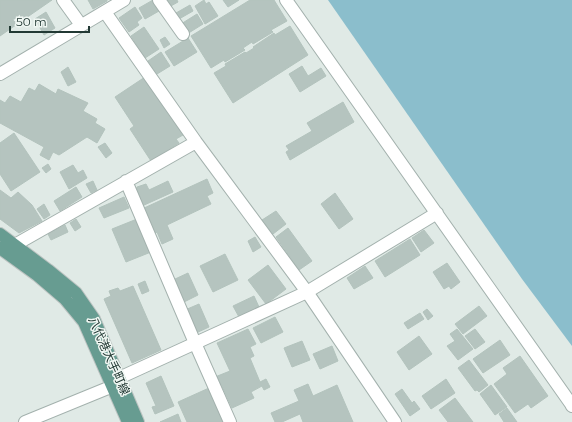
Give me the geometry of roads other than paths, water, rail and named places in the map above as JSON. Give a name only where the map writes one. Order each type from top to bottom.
[{"type":"main road","name":"八代港大手町線","points":[[0,234],[6,248],[48,270],[76,293],[94,319],[128,422]]},
{"type":"main road","name":"八代港大手町線","points":[[116,382],[138,422]]},
{"type":"street","points":[[63,0],[81,25]]},
{"type":"street","points":[[0,74],[124,0]]},
{"type":"street","points":[[159,0],[183,34]]},
{"type":"street","points":[[286,0],[572,406]]},
{"type":"street","points":[[105,12],[196,142],[306,292],[396,422]]},
{"type":"street","points":[[6,248],[196,142]]},
{"type":"street","points":[[126,181],[230,422]]},
{"type":"street","points":[[24,422],[116,382],[195,343],[306,292],[437,213]]},
{"type":"water","points":[[328,0],[572,0],[572,346],[522,279]]}]
